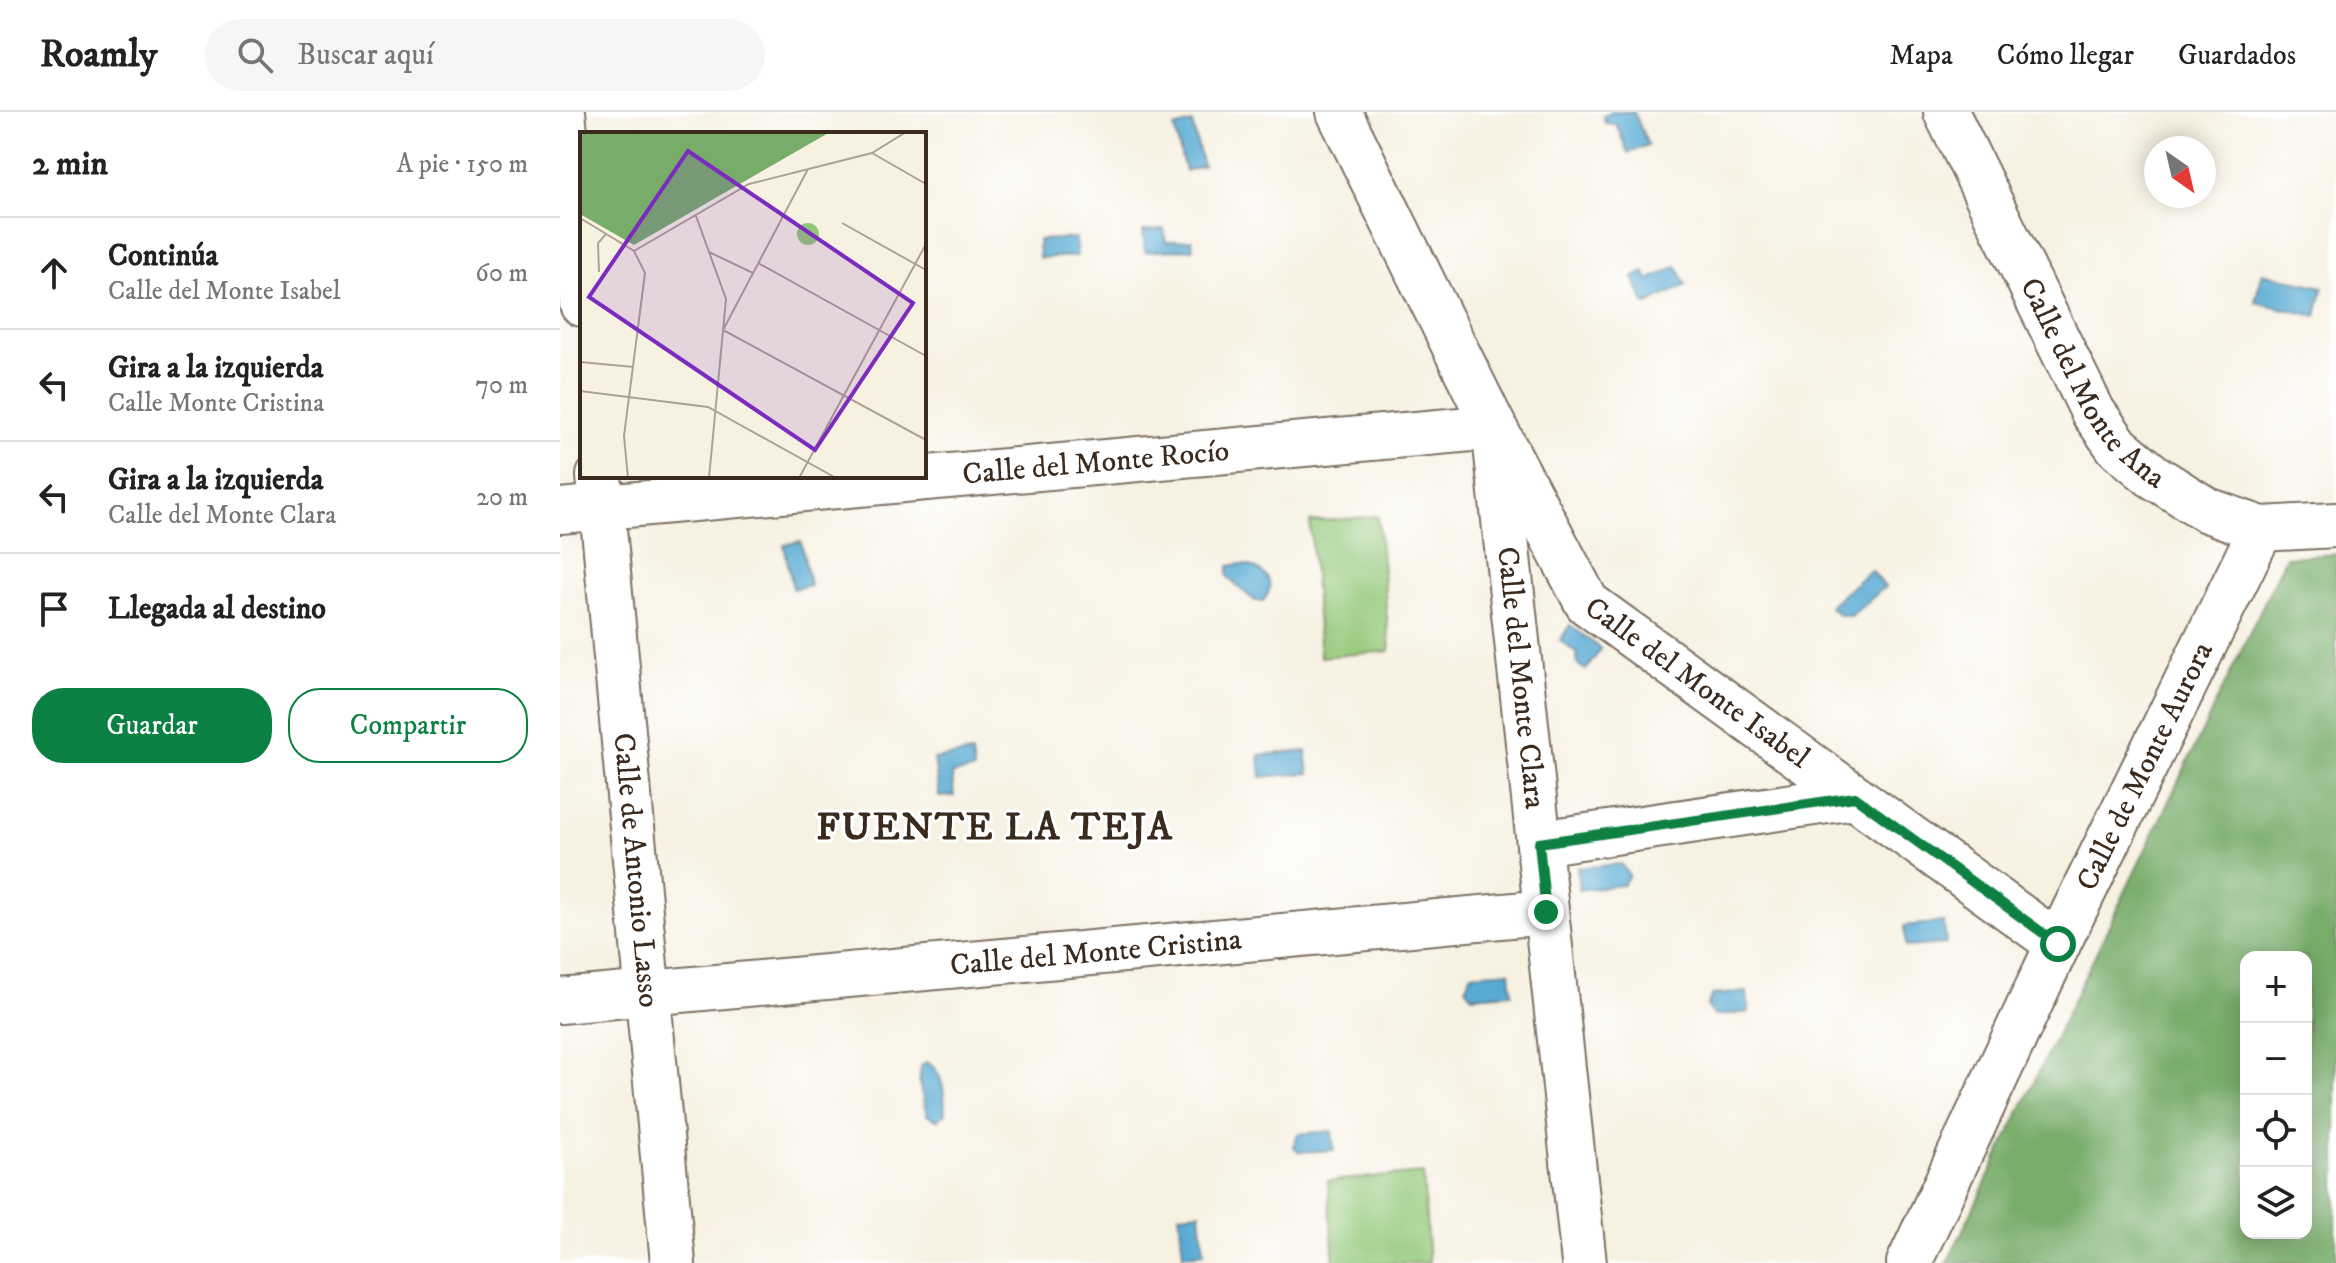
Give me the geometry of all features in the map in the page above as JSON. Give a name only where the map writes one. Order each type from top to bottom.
[{"type":"street","points":[[563,112],[580,284]]},
{"type":"street","name":"Calle del Monte Isabel","points":[[1339,112],[1494,427],[1587,603],[2058,944]]},
{"type":"street","name":"Calle del Monte Ana","points":[[1946,112],[2093,412],[2118,447],[2153,476],[2207,510],[2261,529],[2336,525]]},
{"type":"street","name":"Calle del Monte Rocío","points":[[926,471],[1494,427]]},
{"type":"street","name":"Calle del Monte Clara","points":[[1494,427],[1584,1263]]},
{"type":"street","name":"Calle del Monte Rocío","points":[[587,498],[842,478]]},
{"type":"street","name":"Calle de Antonio Lasso","points":[[587,498],[647,993],[673,1263]]},
{"type":"street","name":"Calle de Monte Aurora","points":[[1909,1263],[2058,944],[2261,529]]},
{"type":"street","points":[[1539,843],[1855,797]]},
{"type":"street","name":"Calle del Monte Cristina","points":[[560,1001],[1546,912]]},
{"type":"green space","points":[[1378,516],[1390,651],[1320,657],[1310,522]]},
{"type":"green space","points":[[2336,554],[2336,1263],[1947,1263],[2286,557]]},
{"type":"green space","points":[[1423,1173],[1429,1263],[1334,1263],[1328,1181]]},
{"type":"water","points":[[1613,112],[1634,112],[1648,145],[1628,153],[1616,124],[1605,123],[1603,116]]},
{"type":"water","points":[[1192,123],[1203,166],[1185,171],[1174,128]]},
{"type":"water","points":[[1164,229],[1166,242],[1192,240],[1193,249],[1145,252],[1143,231]]},
{"type":"water","points":[[1076,238],[1077,256],[1039,258],[1038,240]]},
{"type":"water","points":[[1677,266],[1686,285],[1646,305],[1633,278],[1644,272],[1649,280]]},
{"type":"water","points":[[2262,273],[2323,287],[2316,316],[2255,302]]},
{"type":"water","points":[[801,541],[810,585],[793,589],[784,545]]},
{"type":"water","points":[[1229,566],[1254,567],[1265,575],[1269,587],[1263,601],[1255,601],[1227,575]]},
{"type":"water","points":[[1871,570],[1885,587],[1851,616],[1839,615],[1829,606]]},
{"type":"water","points":[[1570,625],[1601,649],[1586,670],[1578,665],[1577,654],[1560,640]]},
{"type":"water","points":[[1306,751],[1309,773],[1261,777],[1259,755]]},
{"type":"water","points":[[972,753],[974,770],[952,774],[954,796],[939,797],[934,759]]},
{"type":"water","points":[[1621,864],[1629,875],[1623,885],[1579,890],[1577,868]]},
{"type":"water","points":[[1944,922],[1946,944],[1906,947],[1904,926]]},
{"type":"water","points":[[1510,971],[1512,993],[1472,996],[1466,989],[1471,974]]},
{"type":"water","points":[[1747,992],[1749,1012],[1714,1016],[1707,1006],[1712,995]]},
{"type":"water","points":[[927,1062],[937,1072],[944,1092],[945,1114],[937,1120],[927,1115],[919,1083],[920,1067]]},
{"type":"water","points":[[1332,1131],[1334,1150],[1299,1152],[1293,1146],[1298,1134]]},
{"type":"water","points":[[1200,1212],[1204,1253],[1183,1255],[1179,1214]]},
{"type":"district","name":"FUENTE LA TEJA","points":[[995,828]]},
{"type":"route","points":[[1546,912],[1539,843],[1855,797],[2058,944]]}]
